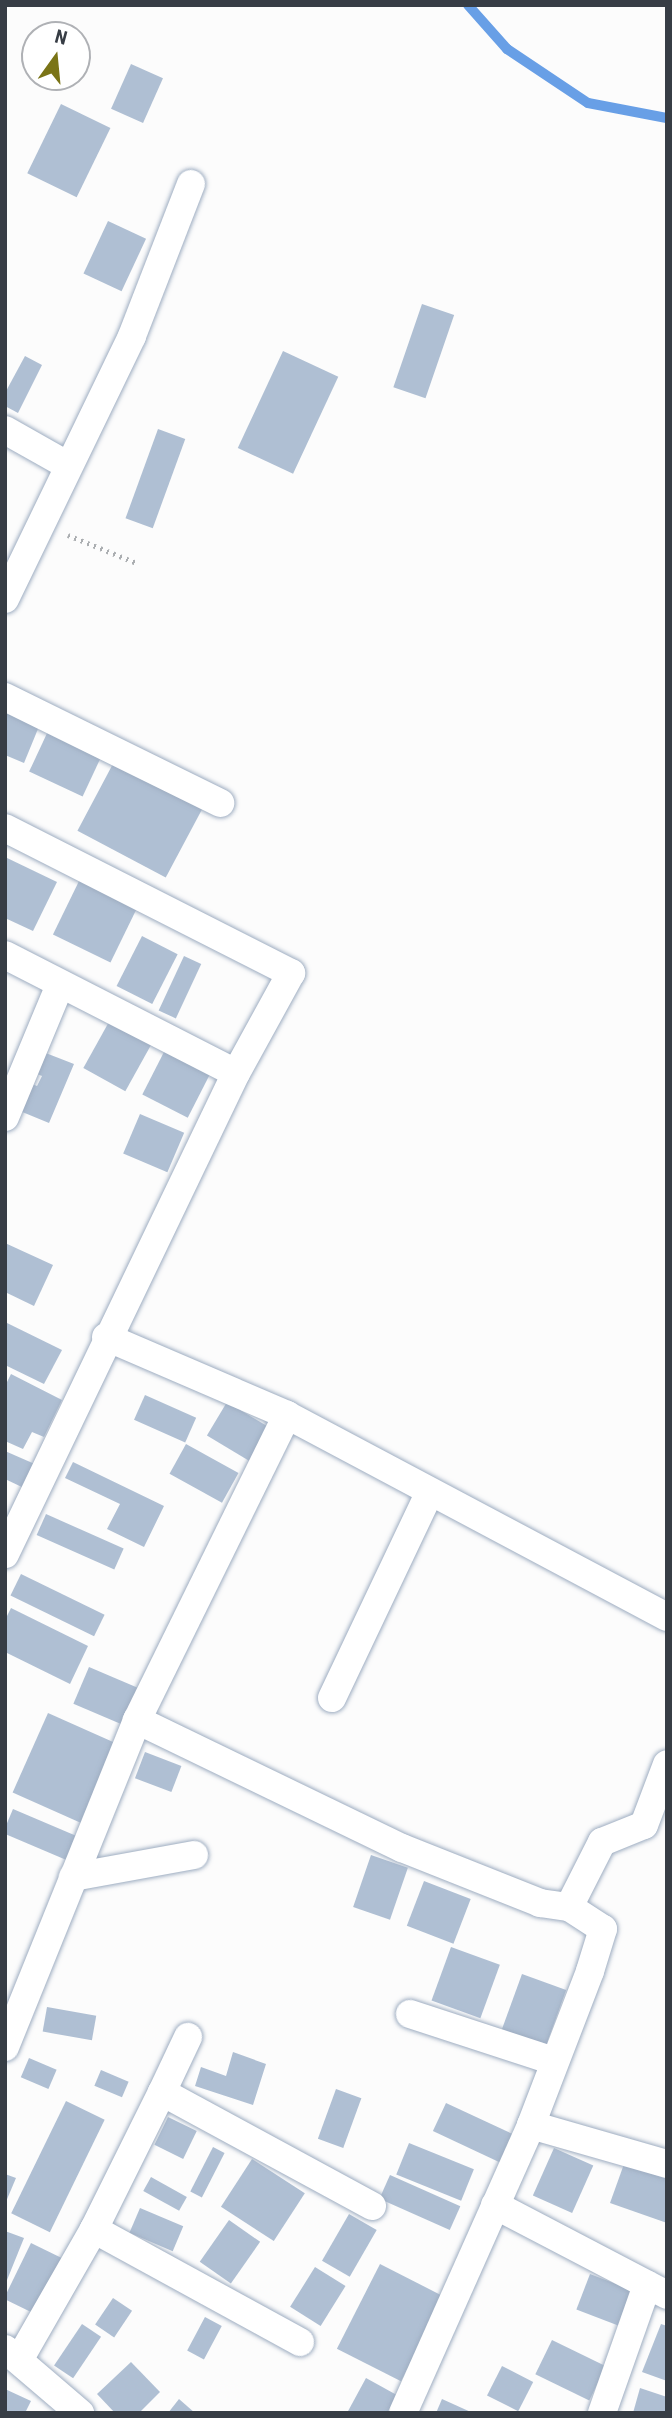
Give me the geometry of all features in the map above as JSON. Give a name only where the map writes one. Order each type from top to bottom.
[{"type":"street","points":[[7,591],[132,336],[191,184]]},
{"type":"street","points":[[5,430],[69,466]]},
{"type":"street","points":[[5,697],[220,803]]},
{"type":"street","points":[[5,828],[291,973],[236,1073],[106,1337],[5,1554]]},
{"type":"street","points":[[5,954],[60,985],[236,1073]]},
{"type":"street","points":[[5,1117],[60,985]]},
{"type":"street","points":[[106,1337],[287,1415],[667,1617]]},
{"type":"street","points":[[5,2047],[137,1720],[287,1415]]},
{"type":"street","points":[[332,1698],[430,1492]]},
{"type":"street","points":[[137,1720],[402,1848],[540,1903],[569,1907],[603,1929],[531,2125],[403,2413]]},
{"type":"street","points":[[569,1907],[602,1842],[644,1825],[667,1763]]},
{"type":"street","points":[[73,1877],[194,1855]]},
{"type":"street","points":[[410,2014],[554,2061]]},
{"type":"street","points":[[80,2413],[12,2354],[94,2229],[188,2038]]},
{"type":"street","points":[[162,2092],[372,2206]]},
{"type":"street","points":[[531,2125],[667,2164]]},
{"type":"street","points":[[495,2205],[657,2290],[602,2413]]},
{"type":"street","points":[[94,2229],[300,2342]]},
{"type":"path","points":[[41,523],[136,564]]},
{"type":"building","points":[[131,64],[163,78],[143,123],[111,109]]},
{"type":"building","points":[[61,104],[110,128],[77,197],[27,173]]},
{"type":"building","points":[[108,221],[146,239],[122,291],[83,274]]},
{"type":"building","points":[[422,304],[454,315],[425,398],[393,387]]},
{"type":"building","points":[[283,351],[338,377],[293,474],[238,448]]},
{"type":"building","points":[[25,356],[42,365],[18,413],[5,406],[5,393]]},
{"type":"building","points":[[158,429],[185,439],[153,528],[126,518]]},
{"type":"building","points":[[5,710],[40,724],[24,763],[5,755]]},
{"type":"building","points":[[49,729],[102,754],[83,797],[29,772]]},
{"type":"building","points":[[115,760],[203,807],[166,878],[77,831]]},
{"type":"building","points":[[5,857],[57,882],[33,931],[5,918]]},
{"type":"building","points":[[81,877],[139,905],[110,963],[53,935]]},
{"type":"building","points":[[142,936],[178,954],[152,1004],[117,986]]},
{"type":"building","points":[[184,956],[201,964],[176,1018],[159,1010]]},
{"type":"building","points":[[110,1020],[152,1043],[125,1091],[83,1068]]},
{"type":"building","points":[[38,1050],[74,1064],[49,1123],[15,1109],[25,1081],[37,1086],[42,1076],[30,1071]]},
{"type":"building","points":[[165,1050],[210,1073],[188,1118],[142,1095]]},
{"type":"building","points":[[140,1114],[184,1133],[167,1172],[123,1154]]},
{"type":"building","points":[[5,1243],[53,1265],[34,1306],[5,1292]]},
{"type":"building","points":[[5,1322],[62,1350],[44,1384],[5,1365]]},
{"type":"building","points":[[11,1374],[62,1400],[44,1437],[32,1432],[23,1449],[5,1441],[5,1386]]},
{"type":"building","points":[[145,1395],[196,1418],[185,1442],[134,1420]]},
{"type":"building","points":[[227,1402],[272,1429],[251,1462],[207,1435]]},
{"type":"building","points":[[186,1444],[238,1473],[222,1503],[170,1474]]},
{"type":"building","points":[[5,1451],[37,1465],[26,1489],[5,1479]]},
{"type":"building","points":[[73,1462],[164,1506],[144,1547],[107,1529],[120,1504],[65,1478]]},
{"type":"building","points":[[46,1514],[124,1549],[114,1570],[37,1535]]},
{"type":"building","points":[[21,1574],[105,1615],[94,1636],[10,1596]]},
{"type":"building","points":[[11,1608],[88,1646],[70,1684],[5,1652],[5,1620]]},
{"type":"building","points":[[89,1667],[142,1690],[127,1726],[73,1704]]},
{"type":"building","points":[[48,1713],[119,1745],[84,1824],[13,1792]]},
{"type":"building","points":[[145,1752],[181,1766],[171,1792],[135,1778]]},
{"type":"building","points":[[13,1809],[77,1836],[66,1860],[5,1834]]},
{"type":"building","points":[[371,1855],[408,1868],[390,1920],[353,1907]]},
{"type":"building","points":[[424,1881],[471,1899],[453,1944],[407,1926]]},
{"type":"building","points":[[451,1947],[500,1965],[480,2018],[432,2001]]},
{"type":"building","points":[[522,1974],[566,1990],[546,2046],[502,2029]]},
{"type":"building","points":[[47,2007],[96,2016],[92,2040],[43,2032]]},
{"type":"building","points":[[233,2052],[266,2064],[253,2105],[195,2086],[201,2067],[226,2076]]},
{"type":"building","points":[[29,2058],[57,2070],[48,2089],[21,2077]]},
{"type":"building","points":[[101,2070],[129,2082],[122,2097],[94,2086]]},
{"type":"building","points":[[336,2089],[361,2098],[343,2148],[318,2139]]},
{"type":"building","points":[[66,2101],[105,2120],[50,2232],[11,2213]]},
{"type":"building","points":[[446,2103],[516,2136],[503,2164],[433,2131]]},
{"type":"building","points":[[168,2117],[197,2131],[183,2159],[154,2145]]},
{"type":"building","points":[[409,2143],[474,2169],[461,2201],[396,2175]]},
{"type":"building","points":[[213,2147],[225,2153],[202,2197],[190,2192]]},
{"type":"building","points":[[554,2148],[593,2165],[572,2213],[533,2196]]},
{"type":"building","points":[[252,2159],[305,2193],[274,2241],[221,2207]]},
{"type":"building","points":[[624,2164],[667,2179],[667,2223],[610,2203]]},
{"type":"building","points":[[5,2174],[16,2178],[5,2204]]},
{"type":"building","points":[[390,2175],[460,2206],[450,2230],[379,2199]]},
{"type":"building","points":[[151,2177],[187,2197],[179,2211],[143,2191]]},
{"type":"building","points":[[140,2208],[183,2226],[173,2251],[129,2233]]},
{"type":"building","points":[[349,2214],[377,2230],[350,2277],[322,2261]]},
{"type":"building","points":[[229,2220],[260,2242],[231,2284],[200,2262]]},
{"type":"building","points":[[5,2231],[24,2238],[5,2285]]},
{"type":"building","points":[[31,2243],[64,2259],[37,2315],[5,2299]]},
{"type":"building","points":[[380,2264],[444,2297],[401,2381],[337,2349]]},
{"type":"building","points":[[315,2267],[346,2286],[321,2326],[290,2307]]},
{"type":"building","points":[[590,2274],[638,2292],[624,2328],[576,2309]]},
{"type":"building","points":[[113,2298],[132,2311],[114,2337],[95,2325]]},
{"type":"building","points":[[205,2317],[222,2326],[204,2359],[187,2351]]},
{"type":"building","points":[[82,2324],[101,2337],[73,2378],[54,2365]]},
{"type":"building","points":[[661,2324],[667,2326],[667,2381],[642,2372]]},
{"type":"building","points":[[552,2340],[606,2366],[589,2400],[535,2374]]},
{"type":"building","points":[[131,2362],[160,2392],[139,2413],[115,2413],[97,2394]]},
{"type":"building","points":[[502,2366],[533,2382],[518,2411],[487,2395]]},
{"type":"building","points":[[366,2378],[404,2399],[397,2413],[347,2413]]},
{"type":"building","points":[[640,2388],[667,2397],[667,2413],[633,2413]]},
{"type":"building","points":[[5,2389],[31,2401],[25,2413],[5,2413]]},
{"type":"building","points":[[179,2399],[195,2413],[168,2413]]},
{"type":"building","points":[[442,2399],[473,2413],[436,2413]]},
{"type":"waterway","points":[[468,5],[507,49],[588,103],[667,118]]}]
